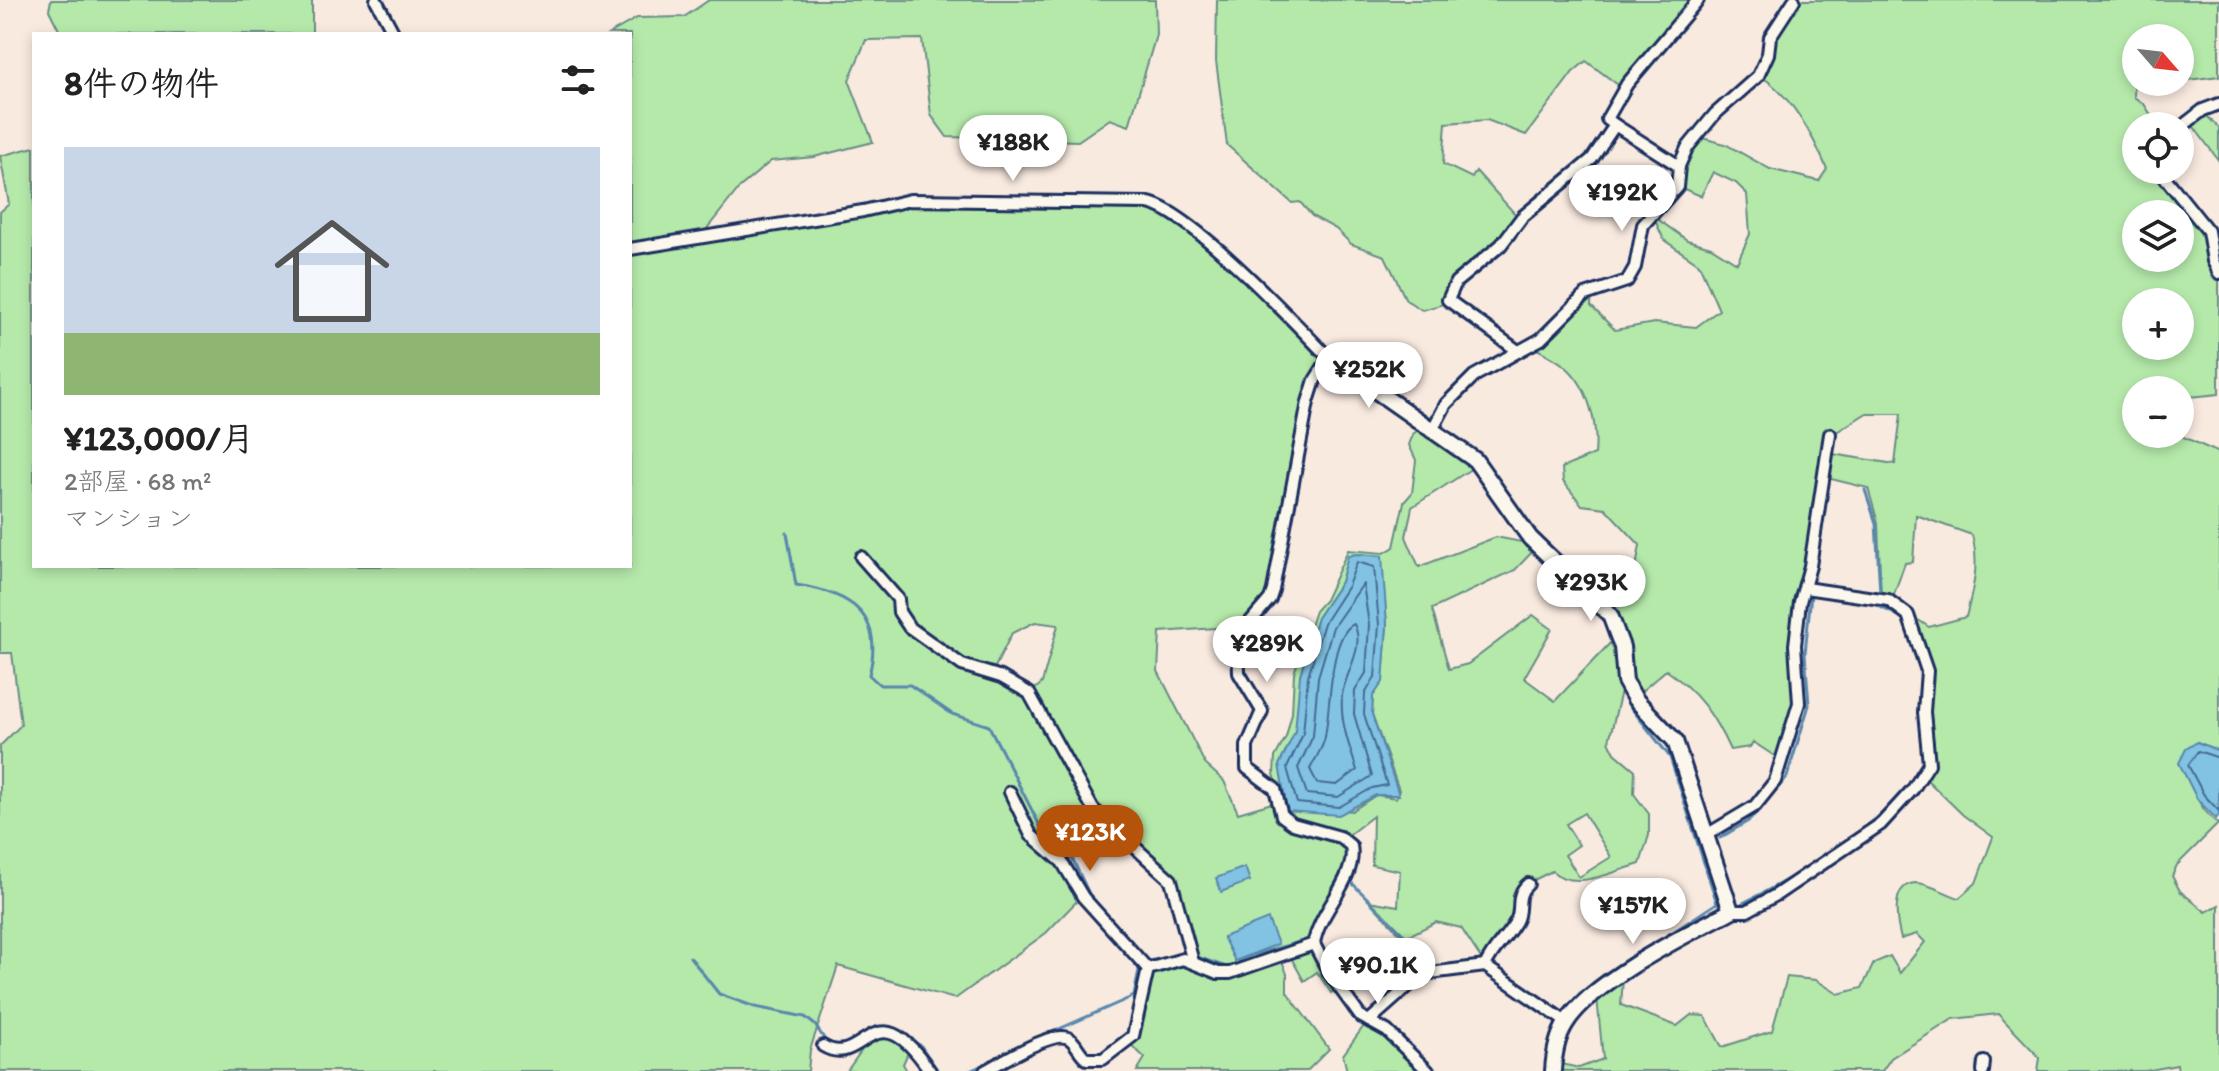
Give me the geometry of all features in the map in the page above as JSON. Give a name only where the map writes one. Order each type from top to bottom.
[{"type":"street","points":[[376,0],[393,32]]},
{"type":"street","points":[[1679,166],[1607,119],[1627,84],[1698,0]]},
{"type":"street","points":[[1431,432],[1446,404],[1467,382],[1541,339],[1585,295],[1627,281],[1635,267],[1643,225],[1677,187],[1679,166],[1694,138],[1715,114],[1758,76],[1768,54],[1770,37],[1794,0]]},
{"type":"street","points":[[2194,117],[2219,104]]},
{"type":"street","points":[[1518,351],[1448,300],[1448,294],[1456,282],[1501,245],[1522,217],[1592,159],[1615,125]]},
{"type":"street","points":[[2170,184],[2208,231],[2213,244],[2213,261],[2219,273]]},
{"type":"street","points":[[632,249],[910,200],[1148,203],[1167,209],[1185,221],[1282,307],[1329,358],[1475,460],[1530,538],[1610,615],[1622,647],[1625,681],[1635,699],[1675,741],[1731,911]]},
{"type":"street","points":[[1329,358],[1315,380],[1308,402],[1273,590],[1270,599],[1238,636],[1236,645],[1239,673],[1262,711],[1247,746],[1247,768],[1275,789],[1282,816],[1293,824],[1340,837],[1351,846],[1351,865],[1318,926],[1314,944],[1353,1007],[1387,1031],[1428,1071]]},
{"type":"street","points":[[1708,834],[1755,806],[1775,781],[1799,703],[1795,645],[1830,434]]},
{"type":"street","points":[[861,557],[898,599],[899,612],[909,627],[962,665],[1001,677],[1029,693],[1093,809],[1171,880],[1193,962]]},
{"type":"street","points":[[1553,1071],[1554,1054],[1566,1022],[1601,989],[1662,949],[1731,911],[1747,911],[1774,896],[1881,824],[1913,789],[1929,764],[1924,712],[1927,671],[1908,615],[1888,600],[1805,588]]},
{"type":"street","points":[[1010,792],[1031,835],[1062,862],[1083,897],[1148,969]]},
{"type":"street","points":[[1485,966],[1493,948],[1516,921],[1519,895],[1528,884]]},
{"type":"street","points":[[1148,969],[1183,959],[1218,973],[1230,973],[1314,944]]},
{"type":"street","points":[[1369,1021],[1422,974],[1485,966],[1566,1022]]},
{"type":"street","points":[[985,1071],[1037,1043],[1059,1036],[1069,1038],[1087,1059],[1103,1059],[1133,1036],[1148,969]]},
{"type":"street","points":[[823,1046],[843,1052],[857,1047],[869,1036],[887,1033],[914,1046],[930,1071]]},
{"type":"green space","points":[[51,0],[312,0],[312,32],[60,32],[49,10]]},
{"type":"green space","points":[[709,0],[1155,0],[1156,35],[1129,126],[1110,119],[1078,141],[947,137],[931,115],[922,39],[866,40],[849,80],[873,142],[814,157],[771,161],[740,187],[698,240],[912,202],[1144,205],[1178,219],[1324,357],[1310,385],[1270,590],[1236,632],[1216,628],[1160,632],[1158,671],[1205,764],[1224,781],[1238,813],[1272,803],[1277,816],[1343,841],[1350,857],[1310,944],[1259,958],[1239,969],[1221,971],[1194,959],[1176,884],[1096,817],[1057,852],[1071,866],[1078,900],[1046,933],[955,999],[838,966],[810,1050],[808,1071],[0,1071],[0,746],[21,725],[12,653],[0,653],[0,212],[9,204],[0,156],[32,148],[32,568],[632,568],[632,32],[612,32],[637,18],[684,17]],"holes":[[[1035,622],[1058,625],[1042,683],[1028,695],[992,676],[1012,633]]]},
{"type":"green space","points":[[1217,0],[1695,0],[1668,26],[1621,87],[1586,61],[1573,72],[1526,135],[1487,120],[1446,123],[1443,164],[1472,178],[1476,171],[1517,216],[1498,244],[1460,276],[1444,304],[1422,310],[1406,300],[1385,256],[1351,244],[1336,229],[1312,216],[1300,202],[1292,203],[1227,145],[1216,61]]},
{"type":"green space","points":[[1797,0],[2219,0],[2219,76],[2194,79],[2194,24],[2122,24],[2122,96],[2134,96],[2149,112],[2122,112],[2122,184],[2167,184],[2180,200],[2122,200],[2122,272],[2194,272],[2194,218],[2205,232],[2219,275],[2219,394],[2194,397],[2194,376],[2122,376],[2122,448],[2194,448],[2194,442],[2219,453],[2219,751],[2197,742],[2193,767],[2196,796],[2218,824],[2177,865],[2172,876],[2180,891],[2206,912],[2219,905],[2219,1071],[2178,1071],[2177,1065],[2145,1071],[2038,1071],[2040,1058],[1998,1014],[1953,1019],[1891,1058],[1882,1071],[1557,1071],[1557,1063],[1579,1068],[1603,1059],[1597,997],[1623,979],[1621,1005],[1677,1026],[1691,1015],[1705,1016],[1722,1047],[1772,1031],[1787,977],[1816,980],[1838,994],[1862,988],[1874,963],[1890,956],[1900,973],[1925,942],[1917,934],[1901,939],[1897,906],[1902,890],[1907,885],[1921,883],[1959,898],[1976,883],[1993,837],[1963,815],[1925,778],[1930,684],[1909,614],[1929,627],[1966,617],[1975,567],[1972,535],[1916,515],[1913,562],[1905,563],[1894,594],[1881,596],[1878,523],[1868,488],[1827,478],[1832,454],[1895,464],[1901,414],[1865,414],[1835,433],[1830,432],[1806,570],[1795,704],[1779,759],[1753,742],[1750,747],[1730,750],[1704,705],[1666,670],[1637,695],[1609,607],[1610,575],[1634,579],[1640,545],[1605,508],[1582,505],[1563,481],[1562,468],[1595,454],[1593,419],[1586,396],[1574,375],[1559,361],[1533,347],[1592,293],[1591,306],[1615,330],[1654,323],[1696,327],[1719,310],[1699,264],[1664,240],[1653,216],[1687,240],[1711,247],[1737,263],[1750,234],[1747,194],[1736,183],[1713,172],[1701,196],[1679,187],[1681,169],[1698,137],[1725,144],[1770,169],[1819,181],[1827,169],[1800,118],[1783,95],[1761,76],[1771,45]]},
{"type":"green space","points":[[2204,113],[2219,128],[2219,161],[2194,127],[2194,121]]},
{"type":"green space","points":[[1422,427],[1474,467],[1412,507],[1406,537],[1419,567],[1496,537],[1521,542],[1524,538],[1535,549],[1515,570],[1432,609],[1449,669],[1468,664],[1533,615],[1552,629],[1524,678],[1555,701],[1614,639],[1622,687],[1609,741],[1615,753],[1635,770],[1634,794],[1649,814],[1649,835],[1640,864],[1583,880],[1561,877],[1552,871],[1522,886],[1515,917],[1484,963],[1461,928],[1436,922],[1404,938],[1369,901],[1398,906],[1400,871],[1372,865],[1373,816],[1346,837],[1287,817],[1274,774],[1275,757],[1286,737],[1292,713],[1294,673],[1315,611],[1325,600],[1348,550],[1384,553],[1394,547],[1404,502],[1412,493],[1416,460],[1409,445],[1413,434]],"holes":[[[1348,556],[1381,556],[1387,625],[1383,681],[1373,696],[1372,714],[1399,790],[1396,798],[1376,795],[1352,811],[1286,802],[1300,710],[1300,675],[1317,618],[1341,582]],[[1584,813],[1611,857],[1579,877],[1565,855],[1579,845],[1566,824]]]},
{"type":"green space","points":[[1316,949],[1335,988],[1331,993],[1317,972],[1304,981],[1289,954]]},
{"type":"green space","points":[[1280,956],[1287,974],[1287,992],[1329,1049],[1307,1071],[1137,1071],[1145,1058],[1130,1044],[1147,974],[1187,961],[1215,974]]},
{"type":"green space","points":[[1366,1023],[1386,1033],[1425,1071],[1347,1071],[1343,1055]]},
{"type":"green space","points":[[886,1035],[911,1046],[903,1064],[907,1071],[847,1071],[871,1037]]},
{"type":"water","points":[[1348,556],[1382,556],[1387,625],[1383,682],[1373,696],[1372,714],[1399,795],[1376,795],[1339,815],[1287,811],[1279,765],[1295,732],[1300,675],[1317,618],[1341,582]]},
{"type":"water","points":[[2197,742],[2219,751],[2219,815],[2216,819],[2197,799],[2179,763],[2186,749]]},
{"type":"water","points":[[1096,817],[1115,832],[1112,844],[1088,864],[1067,842]]},
{"type":"water","points":[[1245,867],[1250,881],[1221,892],[1216,878]]},
{"type":"water","points":[[1268,919],[1278,944],[1235,961],[1223,937]]},
{"type":"waterway","points":[[1865,490],[1876,523],[1880,593]]},
{"type":"waterway","points":[[787,533],[796,585],[847,601],[859,610],[867,622],[873,654],[869,675],[880,685],[910,685],[952,714],[989,726],[1045,836],[1073,860],[1090,896],[1148,961],[1177,956]]},
{"type":"waterway","points":[[1720,838],[1750,820],[1787,777],[1809,705],[1805,653],[1811,594]]},
{"type":"waterway","points":[[1880,607],[1903,618],[1917,658]]},
{"type":"waterway","points":[[1562,1013],[1580,993],[1717,903],[1670,757],[1628,704]]},
{"type":"waterway","points":[[1741,904],[1816,862],[1871,822],[1913,780],[1924,759]]},
{"type":"waterway","points":[[1200,958],[1229,968],[1252,955],[1307,940],[1346,863]]},
{"type":"waterway","points":[[1350,881],[1405,936],[1426,968]]},
{"type":"waterway","points":[[690,957],[719,994],[755,1007],[805,1017],[815,1025],[827,1043]]},
{"type":"waterway","points":[[1016,1048],[1134,996],[1139,970]]},
{"type":"waterway","points":[[1433,978],[1485,972]]},
{"type":"waterway","points":[[1325,975],[1357,1023]]},
{"type":"waterway","points":[[1546,1071],[1557,1020]]},
{"type":"waterway","points":[[865,1034],[874,1028],[895,1031]]},
{"type":"waterway","points":[[1367,1028],[1385,1036]]},
{"type":"waterway","points":[[902,1034],[921,1046],[938,1071]]},
{"type":"waterway","points":[[970,1071],[999,1057]]}]
